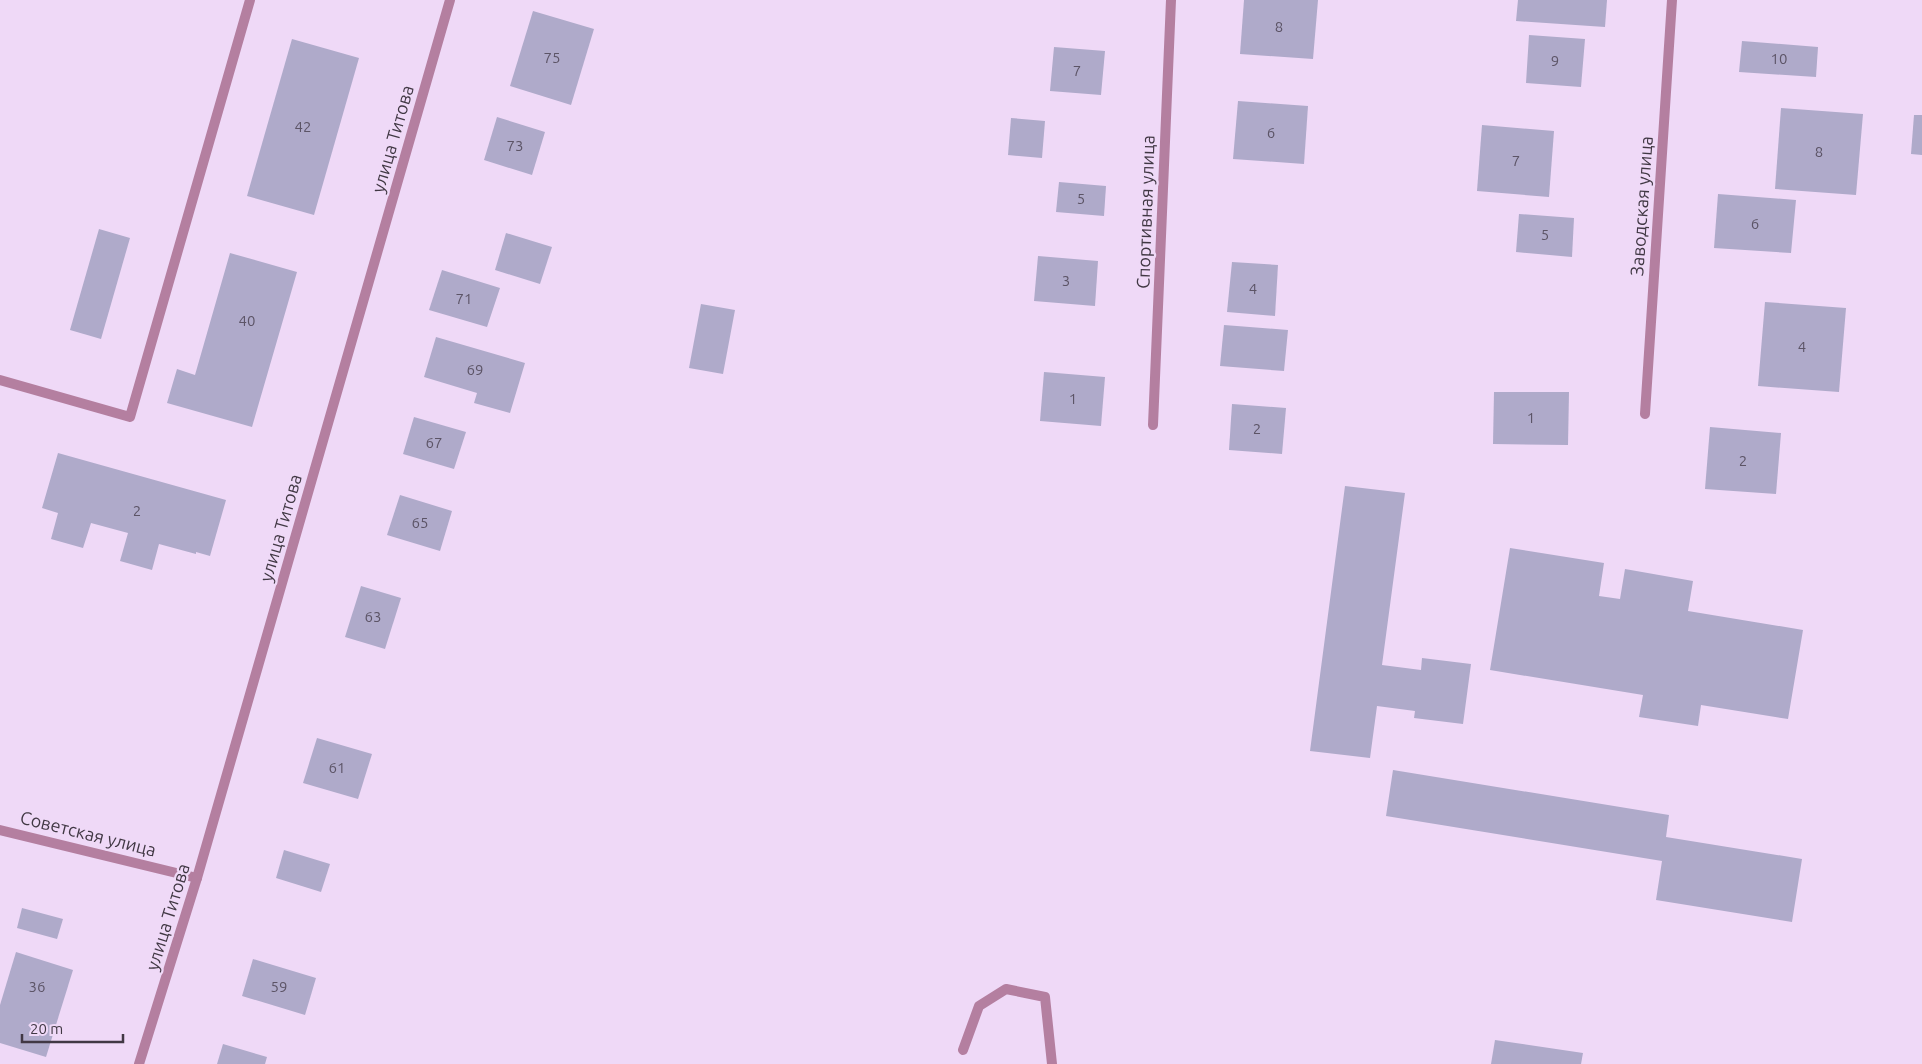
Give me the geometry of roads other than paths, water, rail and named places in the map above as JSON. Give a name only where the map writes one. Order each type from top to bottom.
[{"type":"street","points":[[0,380],[130,418],[250,0]]},
{"type":"street","name":"улица Титова","points":[[139,1064],[197,878],[450,0]]},
{"type":"street","name":"Спортивная улица","points":[[1152,425],[1171,0]]},
{"type":"street","name":"Заводская улица","points":[[1645,414],[1672,0]]},
{"type":"street","name":"Советская улица","points":[[0,830],[197,878]]},
{"type":"street","points":[[964,1050],[979,1006],[1006,989],[1045,998],[1052,1064]]}]
